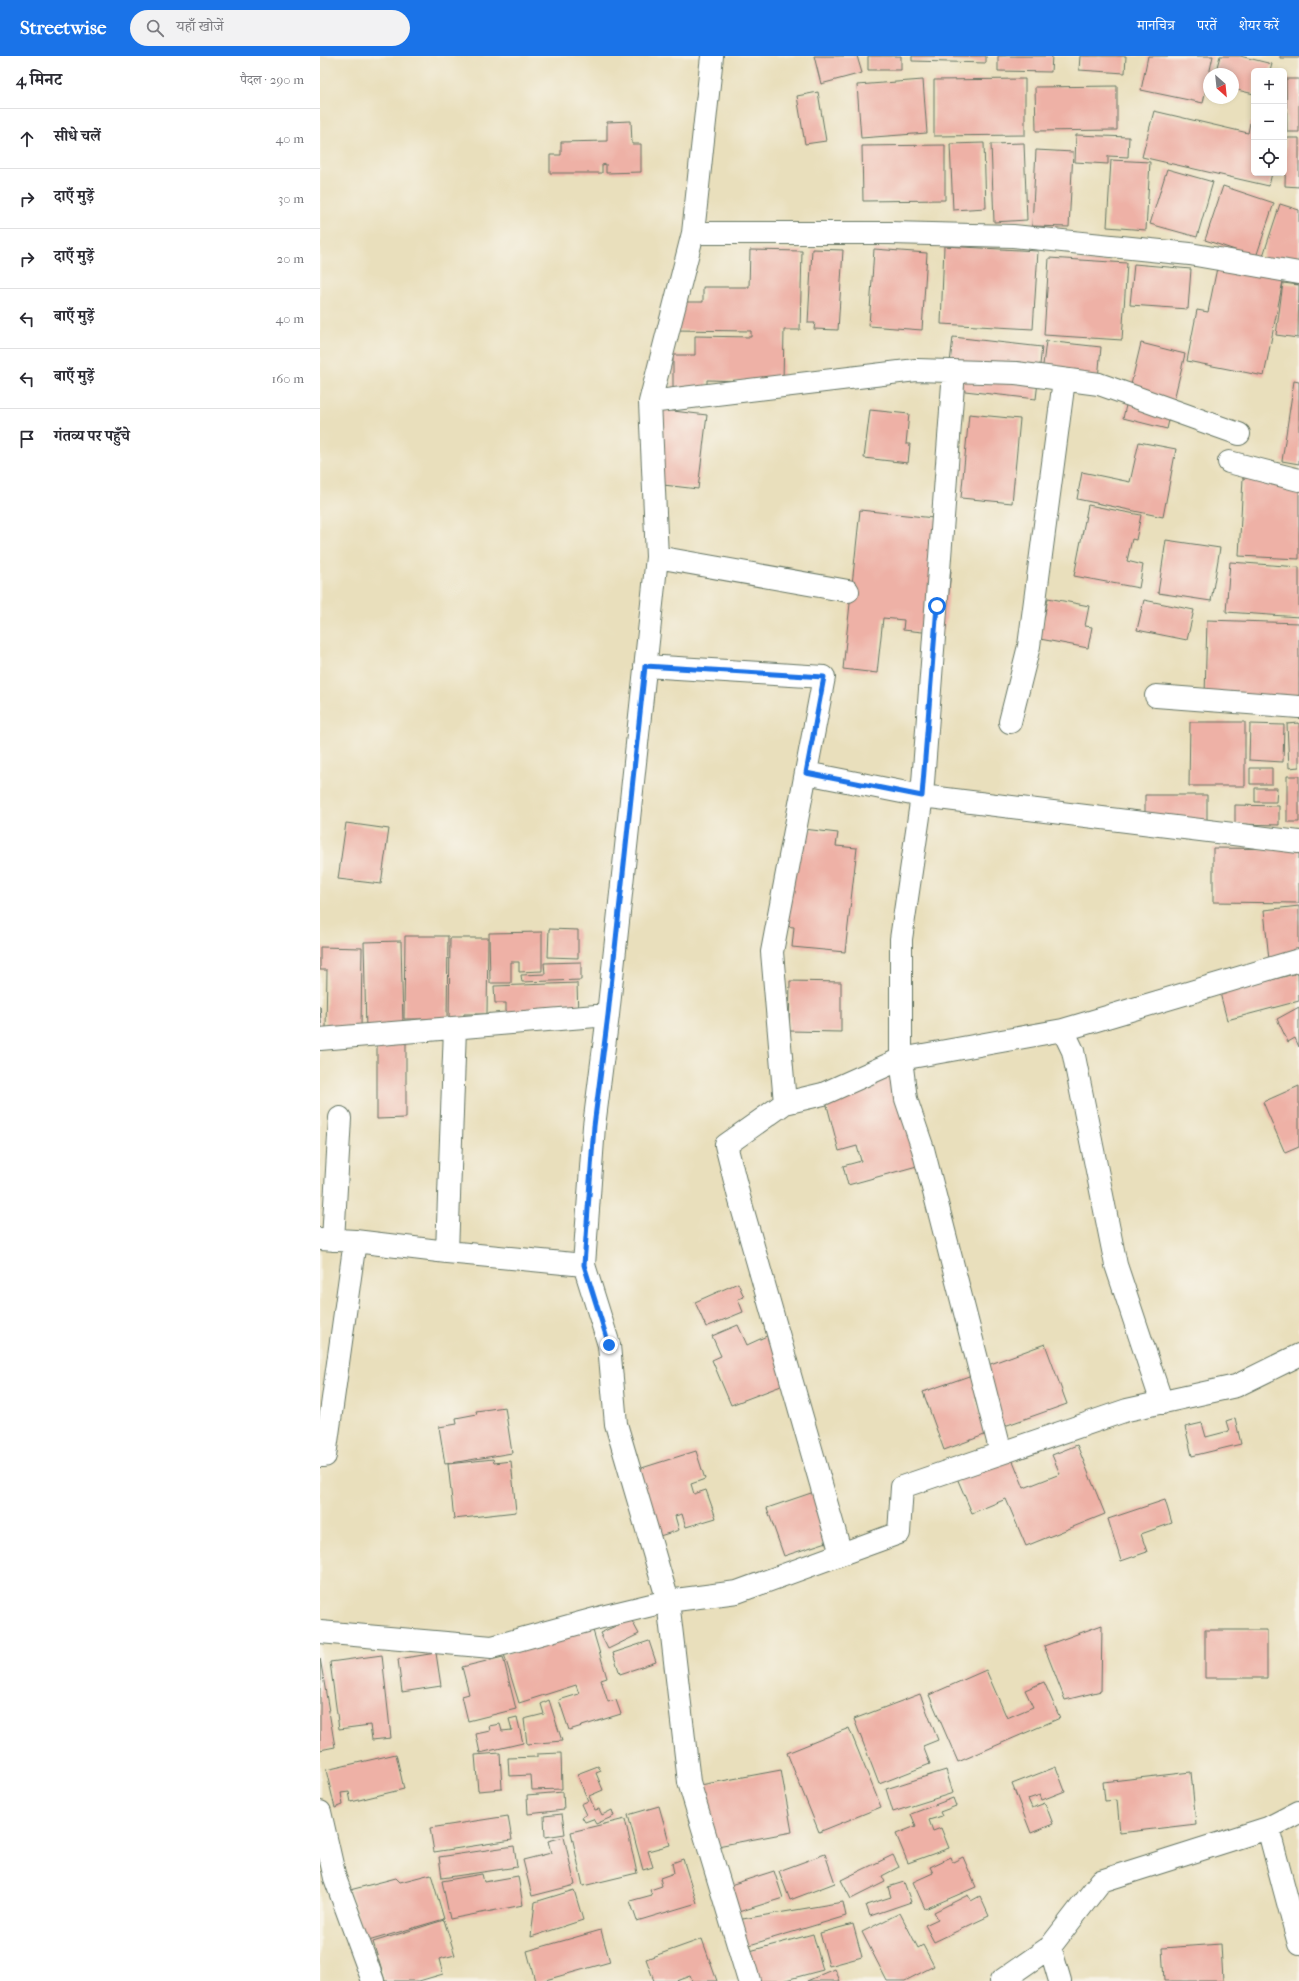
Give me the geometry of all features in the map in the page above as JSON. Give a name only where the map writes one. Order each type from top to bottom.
[{"type":"street","points":[[712,56],[693,233],[650,402],[657,557],[608,1015],[594,1126],[584,1265],[609,1345],[616,1424],[668,1601],[689,1782],[749,1981]]},
{"type":"street","points":[[693,233],[890,233],[1013,236],[1190,254],[1299,273]]},
{"type":"street","points":[[650,402],[916,370],[1016,373],[1099,384],[1239,434]]},
{"type":"street","points":[[954,371],[922,796],[902,940],[901,1059],[906,1099],[923,1149],[1001,1453]]},
{"type":"street","points":[[1010,722],[1029,646],[1064,380]]},
{"type":"street","points":[[1229,462],[1299,480]]},
{"type":"street","points":[[657,557],[848,591]]},
{"type":"street","points":[[645,666],[824,677],[772,952],[785,1103]]},
{"type":"street","points":[[1156,696],[1299,706]]},
{"type":"street","points":[[806,773],[922,796],[1299,842]]},
{"type":"street","points":[[841,1554],[739,1197],[726,1145],[785,1103],[823,1094],[901,1059],[1062,1030],[1299,960]]},
{"type":"street","points":[[320,1039],[608,1015]]},
{"type":"street","points":[[447,1252],[455,1028]]},
{"type":"street","points":[[1062,1030],[1073,1051],[1116,1265],[1162,1403]]},
{"type":"street","points":[[340,1118],[326,1239],[584,1265]]},
{"type":"street","points":[[320,1456],[325,1456],[355,1241]]},
{"type":"street","points":[[320,1632],[492,1647],[602,1617],[668,1601],[738,1592],[899,1533],[902,1487],[1127,1410],[1236,1386],[1299,1355]]},
{"type":"street","points":[[320,1812],[328,1880],[372,1981]]},
{"type":"street","points":[[1001,1981],[1050,1947],[1101,1881],[1268,1828],[1299,1812]]},
{"type":"street","points":[[1268,1828],[1299,1944]]},
{"type":"street","points":[[1050,1947],[1060,1981]]},
{"type":"building","points":[[814,56],[857,56],[862,73],[821,84]]},
{"type":"building","points":[[868,56],[901,56],[901,70],[868,70]]},
{"type":"building","points":[[912,56],[986,56],[986,63],[912,61]]},
{"type":"building","points":[[998,56],[1052,56],[1051,72],[998,71]]},
{"type":"building","points":[[1080,56],[1126,56],[1125,73],[1079,70]]},
{"type":"building","points":[[1148,56],[1213,56],[1210,68],[1203,68],[1203,103],[1141,90]]},
{"type":"building","points":[[1220,56],[1240,56],[1272,64],[1271,68],[1251,68],[1251,93],[1239,90],[1239,68],[1217,68]]},
{"type":"building","points":[[1280,56],[1299,56],[1299,58],[1280,58]]},
{"type":"building","points":[[1025,79],[1025,135],[934,136],[934,80]]},
{"type":"building","points":[[1287,79],[1299,79],[1299,132],[1287,132]]},
{"type":"building","points":[[923,80],[927,133],[861,138],[857,85]]},
{"type":"building","points":[[1117,86],[1117,130],[1036,131],[1035,87]]},
{"type":"building","points":[[818,92],[826,141],[805,144],[797,96]]},
{"type":"building","points":[[1154,111],[1248,133],[1250,123],[1251,176],[1271,176],[1269,186],[1142,157]]},
{"type":"building","points":[[631,121],[632,144],[641,144],[641,172],[606,173],[606,164],[602,165],[602,173],[550,173],[550,155],[561,155],[561,142],[607,141],[607,122]]},
{"type":"building","points":[[1076,135],[1129,137],[1128,157],[1108,156],[1108,164],[1075,162]]},
{"type":"building","points":[[1287,138],[1299,138],[1299,187],[1285,186],[1285,176],[1287,176]]},
{"type":"building","points":[[984,143],[986,208],[953,210],[950,144]]},
{"type":"building","points":[[1024,143],[1027,220],[994,222],[991,144]]},
{"type":"building","points":[[945,145],[945,200],[863,201],[862,146]]},
{"type":"building","points":[[1036,150],[1073,152],[1069,227],[1032,226]]},
{"type":"building","points":[[1111,160],[1150,162],[1146,230],[1107,227]]},
{"type":"building","points":[[1167,169],[1213,182],[1197,237],[1150,224]]},
{"type":"building","points":[[1223,186],[1274,203],[1256,257],[1205,240]]},
{"type":"building","points":[[1280,204],[1299,210],[1299,267],[1262,259]]},
{"type":"building","points":[[944,246],[1038,251],[1033,329],[941,324]]},
{"type":"building","points":[[812,249],[843,250],[838,330],[814,329],[815,323],[808,323]]},
{"type":"building","points":[[874,249],[927,253],[922,330],[869,326]]},
{"type":"building","points":[[750,250],[802,251],[800,330],[784,330],[783,382],[707,380],[707,389],[673,388],[673,355],[695,355],[695,336],[751,337],[751,331],[673,330],[674,302],[703,302],[703,287],[749,287]]},
{"type":"building","points":[[1049,258],[1127,263],[1122,340],[1044,335]]},
{"type":"building","points":[[1218,263],[1284,276],[1264,376],[1187,361],[1197,310],[1208,312]]},
{"type":"building","points":[[1134,264],[1191,269],[1188,309],[1130,305]]},
{"type":"building","points":[[1283,283],[1299,285],[1298,338],[1276,335]]},
{"type":"building","points":[[953,337],[1042,347],[1036,399],[947,389]]},
{"type":"building","points":[[1046,341],[1101,347],[1098,379],[1042,373]]},
{"type":"building","points":[[1141,343],[1185,354],[1167,429],[1123,418]]},
{"type":"building","points":[[1294,381],[1299,382],[1299,464],[1282,461]]},
{"type":"building","points":[[656,409],[707,415],[698,489],[646,483]]},
{"type":"building","points":[[870,410],[909,414],[906,444],[910,444],[908,463],[864,458]]},
{"type":"building","points":[[969,414],[1020,419],[1012,503],[961,498]]},
{"type":"building","points":[[1139,442],[1176,449],[1163,517],[1077,499],[1082,472],[1130,482]]},
{"type":"building","points":[[1243,478],[1299,481],[1299,559],[1239,556]]},
{"type":"building","points":[[1088,505],[1141,515],[1136,540],[1132,539],[1127,561],[1143,565],[1139,588],[1074,576]]},
{"type":"building","points":[[860,510],[952,520],[947,571],[951,571],[946,620],[942,634],[903,630],[904,620],[883,618],[877,673],[843,669]]},
{"type":"building","points":[[1166,540],[1220,548],[1211,601],[1158,593]]},
{"type":"building","points":[[1230,562],[1299,567],[1299,617],[1226,612]]},
{"type":"building","points":[[1048,598],[1089,606],[1085,626],[1092,627],[1088,648],[1040,639]]},
{"type":"building","points":[[1144,600],[1194,610],[1187,640],[1137,630]]},
{"type":"building","points":[[1207,620],[1299,623],[1299,698],[1205,695]]},
{"type":"building","points":[[1190,722],[1245,722],[1245,786],[1189,786]]},
{"type":"building","points":[[1299,723],[1299,767],[1289,768],[1287,724]]},
{"type":"building","points":[[1250,724],[1284,725],[1283,762],[1249,760]]},
{"type":"building","points":[[1250,768],[1272,768],[1272,784],[1250,784]]},
{"type":"building","points":[[1287,776],[1299,776],[1299,822],[1287,822]]},
{"type":"building","points":[[1255,788],[1277,788],[1276,802],[1255,802]]},
{"type":"building","points":[[1145,795],[1207,795],[1207,834],[1145,834]]},
{"type":"building","points":[[1235,805],[1279,806],[1279,825],[1235,824]]},
{"type":"building","points":[[346,823],[389,829],[381,884],[338,879]]},
{"type":"building","points":[[795,828],[838,833],[836,846],[857,848],[845,952],[792,947],[794,927],[784,926]]},
{"type":"building","points":[[1213,848],[1299,849],[1299,903],[1213,902]]},
{"type":"building","points":[[1299,906],[1299,966],[1270,970],[1264,910]]},
{"type":"building","points":[[549,929],[578,930],[578,958],[548,957]]},
{"type":"building","points":[[542,932],[542,971],[519,972],[519,962],[511,962],[511,983],[490,983],[489,933]]},
{"type":"building","points":[[405,936],[448,936],[447,1019],[404,1019]]},
{"type":"building","points":[[450,938],[488,938],[487,1014],[464,1014],[463,1022],[449,1022]]},
{"type":"building","points":[[401,941],[403,1025],[366,1031],[364,942]]},
{"type":"building","points":[[320,947],[362,948],[361,1030],[326,1029],[327,970],[320,970]]},
{"type":"building","points":[[581,962],[581,980],[522,982],[521,975],[545,974],[544,963]]},
{"type":"building","points":[[1298,973],[1299,1001],[1227,1020],[1220,993]]},
{"type":"building","points":[[790,981],[841,982],[841,1032],[789,1031]]},
{"type":"building","points":[[577,983],[578,1016],[506,1018],[506,1003],[495,1003],[494,986]]},
{"type":"building","points":[[320,1006],[322,1033],[320,1033]]},
{"type":"building","points":[[1299,1007],[1299,1047],[1295,1038],[1288,1042],[1277,1019]]},
{"type":"building","points":[[406,1043],[406,1118],[377,1119],[377,1044]]},
{"type":"building","points":[[890,1066],[917,1166],[848,1185],[843,1166],[861,1161],[857,1146],[839,1151],[824,1094]]},
{"type":"building","points":[[1299,1086],[1299,1147],[1285,1153],[1263,1102]]},
{"type":"building","points":[[738,1283],[744,1297],[738,1299],[743,1312],[706,1327],[695,1302]]},
{"type":"building","points":[[738,1325],[747,1345],[769,1335],[789,1383],[731,1405],[712,1360],[721,1356],[712,1336]]},
{"type":"building","points":[[1045,1344],[1067,1404],[999,1428],[977,1369]]},
{"type":"building","points":[[972,1375],[979,1397],[975,1399],[987,1434],[944,1450],[923,1392]]},
{"type":"building","points":[[505,1407],[512,1453],[445,1464],[439,1427],[457,1424],[456,1418],[477,1414],[476,1411]]},
{"type":"building","points":[[1235,1418],[1241,1444],[1192,1456],[1185,1427],[1202,1423],[1206,1437],[1229,1431],[1226,1421]]},
{"type":"building","points":[[1077,1445],[1105,1514],[1026,1546],[1006,1499],[972,1513],[957,1478],[1011,1456],[1024,1488],[1060,1474],[1052,1455]]},
{"type":"building","points":[[696,1451],[705,1479],[691,1484],[694,1494],[706,1490],[716,1518],[686,1527],[682,1514],[675,1516],[679,1530],[650,1539],[629,1472]]},
{"type":"building","points":[[493,1459],[494,1463],[511,1461],[516,1512],[454,1519],[448,1464]]},
{"type":"building","points":[[817,1491],[833,1540],[784,1556],[767,1508]]},
{"type":"building","points":[[1165,1500],[1172,1523],[1141,1534],[1147,1552],[1121,1561],[1108,1519]]},
{"type":"building","points":[[631,1619],[639,1634],[608,1649],[600,1633]]},
{"type":"building","points":[[1102,1625],[1101,1691],[1065,1700],[1044,1646]]},
{"type":"building","points":[[592,1627],[607,1678],[601,1680],[608,1702],[616,1700],[621,1714],[569,1730],[559,1700],[579,1694],[576,1685],[519,1703],[504,1654]]},
{"type":"building","points":[[1205,1630],[1267,1630],[1267,1678],[1205,1678]]},
{"type":"building","points":[[649,1641],[656,1662],[620,1674],[613,1653]]},
{"type":"building","points":[[436,1653],[441,1686],[402,1692],[398,1659]]},
{"type":"building","points":[[382,1655],[391,1738],[372,1740],[370,1725],[339,1729],[330,1662]]},
{"type":"building","points":[[503,1657],[516,1709],[468,1721],[462,1696],[469,1694],[462,1667]]},
{"type":"building","points":[[320,1658],[335,1747],[320,1750]]},
{"type":"building","points":[[986,1670],[1007,1718],[1033,1707],[1025,1690],[1044,1682],[1060,1718],[958,1762],[929,1695]]},
{"type":"building","points":[[920,1694],[938,1740],[923,1746],[930,1764],[879,1784],[854,1719]]},
{"type":"building","points":[[549,1700],[562,1741],[527,1744],[524,1719],[544,1714],[541,1704]]},
{"type":"building","points":[[517,1717],[523,1743],[480,1753],[476,1734],[490,1731],[489,1726],[500,1724],[502,1731],[512,1730],[509,1719]]},
{"type":"building","points":[[849,1728],[881,1807],[819,1832],[787,1753]]},
{"type":"building","points":[[500,1753],[502,1789],[478,1791],[475,1755]]},
{"type":"building","points":[[561,1753],[562,1789],[532,1790],[531,1775],[509,1776],[508,1758],[537,1757],[537,1754]]},
{"type":"building","points":[[396,1754],[404,1789],[351,1802],[349,1792],[341,1793],[343,1805],[335,1808],[326,1770]]},
{"type":"building","points":[[598,1766],[601,1771],[596,1773],[603,1790],[589,1796],[595,1810],[599,1809],[602,1815],[612,1810],[614,1816],[596,1824],[593,1819],[585,1822],[582,1817],[586,1815],[581,1804],[588,1801],[577,1774]]},
{"type":"building","points":[[1056,1767],[1065,1791],[1042,1800],[1040,1795],[1028,1799],[1032,1808],[1045,1803],[1053,1824],[1031,1833],[1012,1784]]},
{"type":"building","points":[[781,1770],[792,1832],[707,1848],[695,1786]]},
{"type":"building","points":[[946,1770],[953,1793],[893,1812],[886,1789]]},
{"type":"building","points":[[1191,1772],[1196,1824],[1120,1833],[1117,1800],[1105,1801],[1103,1782]]},
{"type":"building","points":[[563,1792],[564,1810],[528,1814],[527,1795]]},
{"type":"building","points":[[953,1798],[956,1806],[940,1812],[942,1816],[929,1820],[933,1831],[941,1828],[949,1848],[908,1863],[896,1834],[916,1826],[911,1814]]},
{"type":"building","points":[[659,1806],[670,1845],[648,1851],[653,1867],[643,1870],[628,1815]]},
{"type":"building","points":[[562,1814],[565,1834],[545,1837],[544,1816]]},
{"type":"building","points":[[508,1816],[512,1840],[434,1852],[430,1828]]},
{"type":"building","points":[[625,1819],[637,1873],[583,1886],[571,1832]]},
{"type":"building","points":[[564,1837],[575,1885],[532,1896],[523,1860],[551,1853],[548,1841]]},
{"type":"building","points":[[514,1846],[517,1867],[442,1878],[439,1857]]},
{"type":"building","points":[[825,1854],[835,1883],[790,1900],[779,1871]]},
{"type":"building","points":[[893,1855],[899,1867],[882,1876],[885,1882],[851,1899],[841,1880]]},
{"type":"building","points":[[951,1857],[953,1862],[963,1857],[976,1887],[925,1909],[913,1882],[933,1873],[930,1867]]},
{"type":"building","points":[[683,1859],[697,1903],[637,1921],[630,1901],[652,1895],[650,1890],[662,1886],[660,1878],[674,1873],[672,1863]]},
{"type":"building","points":[[774,1871],[783,1898],[729,1915],[721,1888]]},
{"type":"building","points":[[431,1874],[444,1919],[365,1942],[350,1890],[396,1878],[400,1882]]},
{"type":"building","points":[[482,1874],[484,1882],[518,1876],[523,1905],[450,1919],[442,1881]]},
{"type":"building","points":[[904,1882],[911,1902],[870,1916],[866,1905],[891,1897],[888,1887]]},
{"type":"building","points":[[574,1890],[583,1920],[531,1937],[535,1902]]},
{"type":"building","points":[[968,1895],[971,1901],[980,1896],[989,1916],[934,1942],[925,1925],[938,1919],[934,1912]]},
{"type":"building","points":[[843,1902],[846,1916],[733,1950],[725,1922]]},
{"type":"building","points":[[900,1913],[918,1948],[923,1945],[934,1966],[905,1981],[887,1981],[862,1932]]},
{"type":"building","points":[[444,1920],[455,1955],[439,1959],[443,1974],[419,1981],[385,1981],[373,1942]]},
{"type":"building","points":[[853,1924],[862,1957],[829,1966],[820,1933]]},
{"type":"building","points":[[601,1930],[610,1962],[542,1981],[535,1981],[527,1951]]},
{"type":"building","points":[[813,1934],[823,1970],[782,1981],[742,1981],[735,1955]]},
{"type":"building","points":[[702,1939],[717,1981],[692,1981],[690,1976],[676,1981],[654,1981],[646,1959]]},
{"type":"building","points":[[1221,1944],[1223,1981],[1164,1981],[1162,1948]]},
{"type":"building","points":[[835,1969],[840,1981],[807,1981]]},
{"type":"route","points":[[609,1345],[584,1265],[594,1126],[608,1015],[645,666],[824,677],[806,773],[922,796],[937,606]]}]
